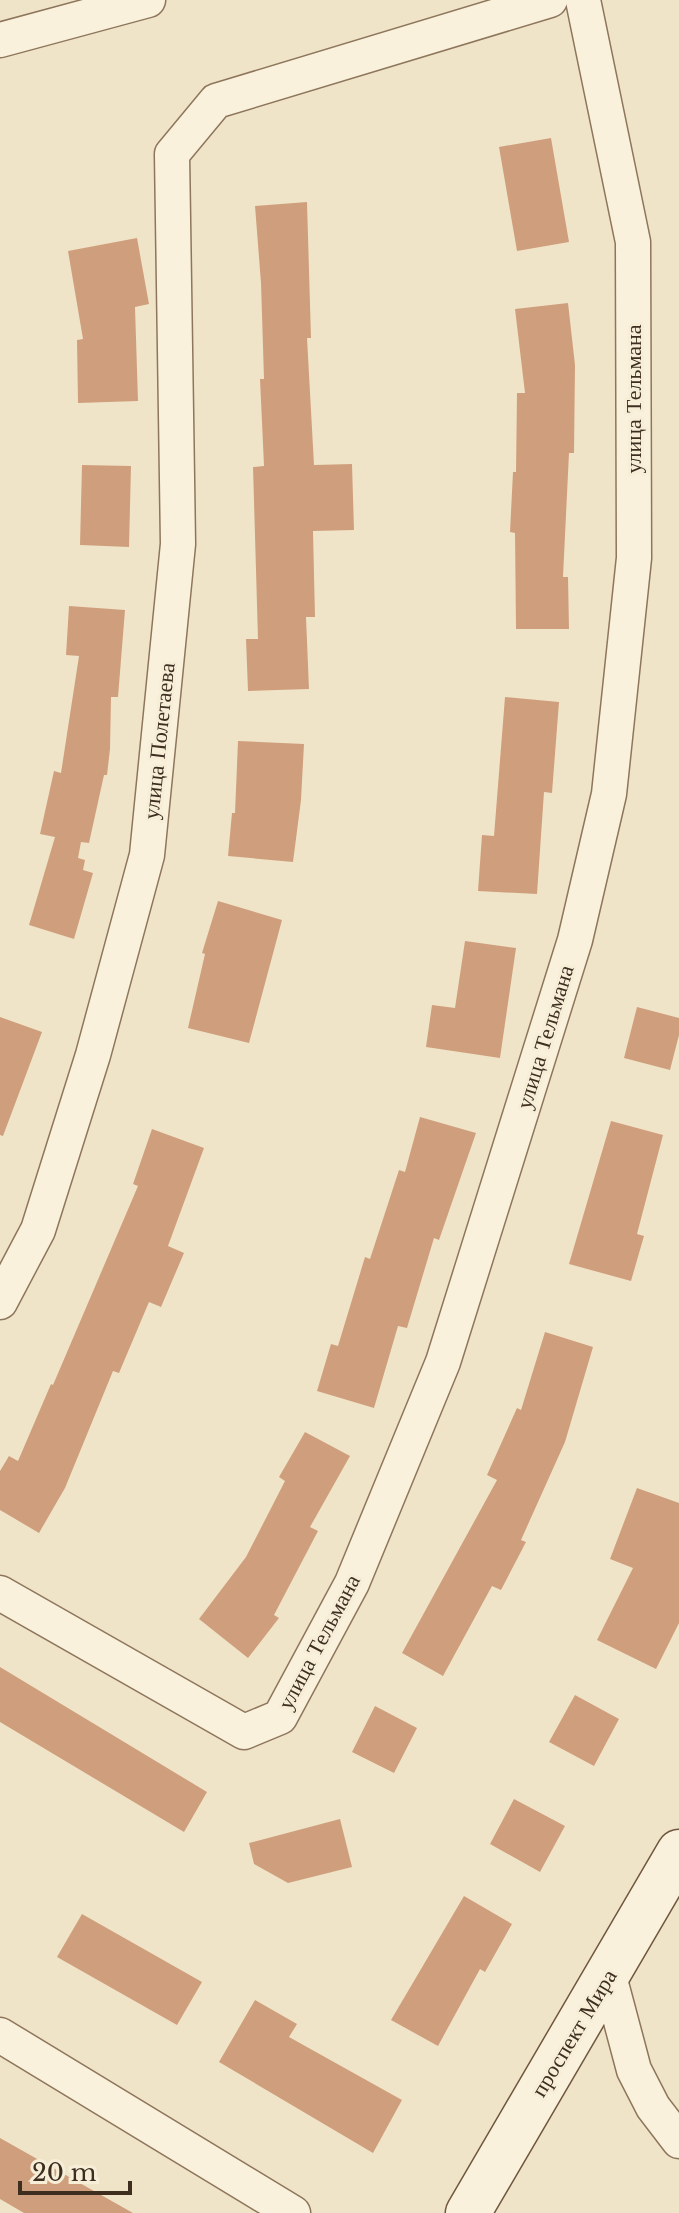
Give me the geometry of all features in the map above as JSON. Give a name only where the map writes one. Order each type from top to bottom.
[{"type":"main road","name":"проспект Мира","points":[[468,2213],[679,1852]]},
{"type":"street","points":[[0,40],[148,0]]},
{"type":"street","name":"улица Полетаева","points":[[0,1302],[38,1230],[93,1055],[147,855],[178,544],[172,154],[216,101],[550,0]]},
{"type":"street","name":"улица Тельмана","points":[[0,1593],[244,1732],[280,1717],[352,1583],[443,1362],[575,940],[609,794],[633,574],[633,242],[583,0]]},
{"type":"street","points":[[609,1976],[634,2070],[653,2107],[679,2141]]},
{"type":"street","points":[[0,2035],[293,2213]]},
{"type":"building","points":[[551,138],[569,242],[517,251],[499,147]]},
{"type":"building","points":[[307,202],[311,338],[307,338],[314,465],[352,464],[354,530],[313,531],[315,617],[306,617],[309,689],[248,691],[246,639],[258,639],[253,467],[264,466],[260,379],[264,379],[261,283],[255,206]]},
{"type":"building","points":[[137,238],[149,304],[135,307],[138,401],[78,403],[77,340],[83,339],[68,251]]},
{"type":"building","points":[[568,303],[575,365],[574,453],[569,453],[563,577],[568,577],[569,629],[516,629],[515,533],[510,532],[513,472],[516,472],[517,393],[525,393],[515,309]]},
{"type":"building","points":[[82,465],[131,466],[129,547],[80,545]]},
{"type":"building","points":[[69,606],[125,610],[118,697],[111,697],[107,775],[104,775],[89,843],[81,842],[78,858],[85,860],[83,870],[93,873],[74,939],[29,925],[55,837],[40,834],[54,771],[61,773],[79,656],[66,655]]},
{"type":"building","points":[[505,697],[559,702],[552,793],[544,792],[537,894],[478,891],[482,835],[494,836]]},
{"type":"building","points":[[238,741],[304,744],[293,862],[228,856],[232,813],[235,813]]},
{"type":"building","points":[[218,901],[282,920],[249,1043],[188,1028],[205,954],[202,953]]},
{"type":"building","points":[[465,941],[516,948],[500,1058],[426,1047],[432,1005],[455,1008]]},
{"type":"building","points":[[637,1007],[679,1018],[679,1035],[670,1070],[624,1058]]},
{"type":"building","points":[[0,1017],[42,1032],[3,1136],[0,1135]]},
{"type":"building","points":[[420,1117],[476,1133],[439,1240],[434,1238],[407,1328],[398,1326],[374,1408],[317,1391],[331,1344],[338,1346],[365,1257],[370,1259],[399,1170],[405,1172]]},
{"type":"building","points":[[611,1121],[663,1135],[637,1234],[644,1236],[631,1281],[569,1264]]},
{"type":"building","points":[[152,1129],[204,1148],[168,1246],[184,1253],[161,1307],[149,1302],[119,1373],[113,1371],[65,1488],[39,1533],[0,1510],[0,1471],[9,1456],[18,1461],[53,1385],[138,1186],[133,1184]]},
{"type":"building","points":[[545,1332],[593,1347],[565,1442],[521,1540],[526,1542],[501,1590],[492,1586],[443,1676],[402,1653],[497,1480],[487,1475],[517,1408],[521,1410]]},
{"type":"building","points":[[305,1432],[350,1456],[310,1527],[318,1531],[274,1615],[279,1618],[248,1658],[199,1619],[246,1557],[285,1481],[279,1477]]},
{"type":"building","points":[[637,1488],[679,1503],[679,1623],[656,1669],[597,1640],[633,1568],[610,1559]]},
{"type":"building","points":[[0,1667],[207,1792],[184,1832],[0,1722]]},
{"type":"building","points":[[575,1695],[619,1719],[594,1766],[549,1742]]},
{"type":"building","points":[[375,1706],[417,1728],[394,1773],[352,1752]]},
{"type":"building","points":[[514,1799],[565,1826],[540,1872],[490,1844]]},
{"type":"building","points":[[340,1819],[352,1867],[288,1883],[254,1864],[249,1843]]},
{"type":"building","points":[[464,1896],[512,1924],[485,1972],[480,1969],[438,2046],[391,2020]]},
{"type":"building","points":[[82,1914],[202,1982],[177,2025],[57,1957]]},
{"type":"building","points":[[255,2000],[297,2024],[289,2037],[402,2100],[373,2153],[219,2062]]},
{"type":"building","points":[[0,2138],[133,2213],[24,2213],[0,2199]]}]
